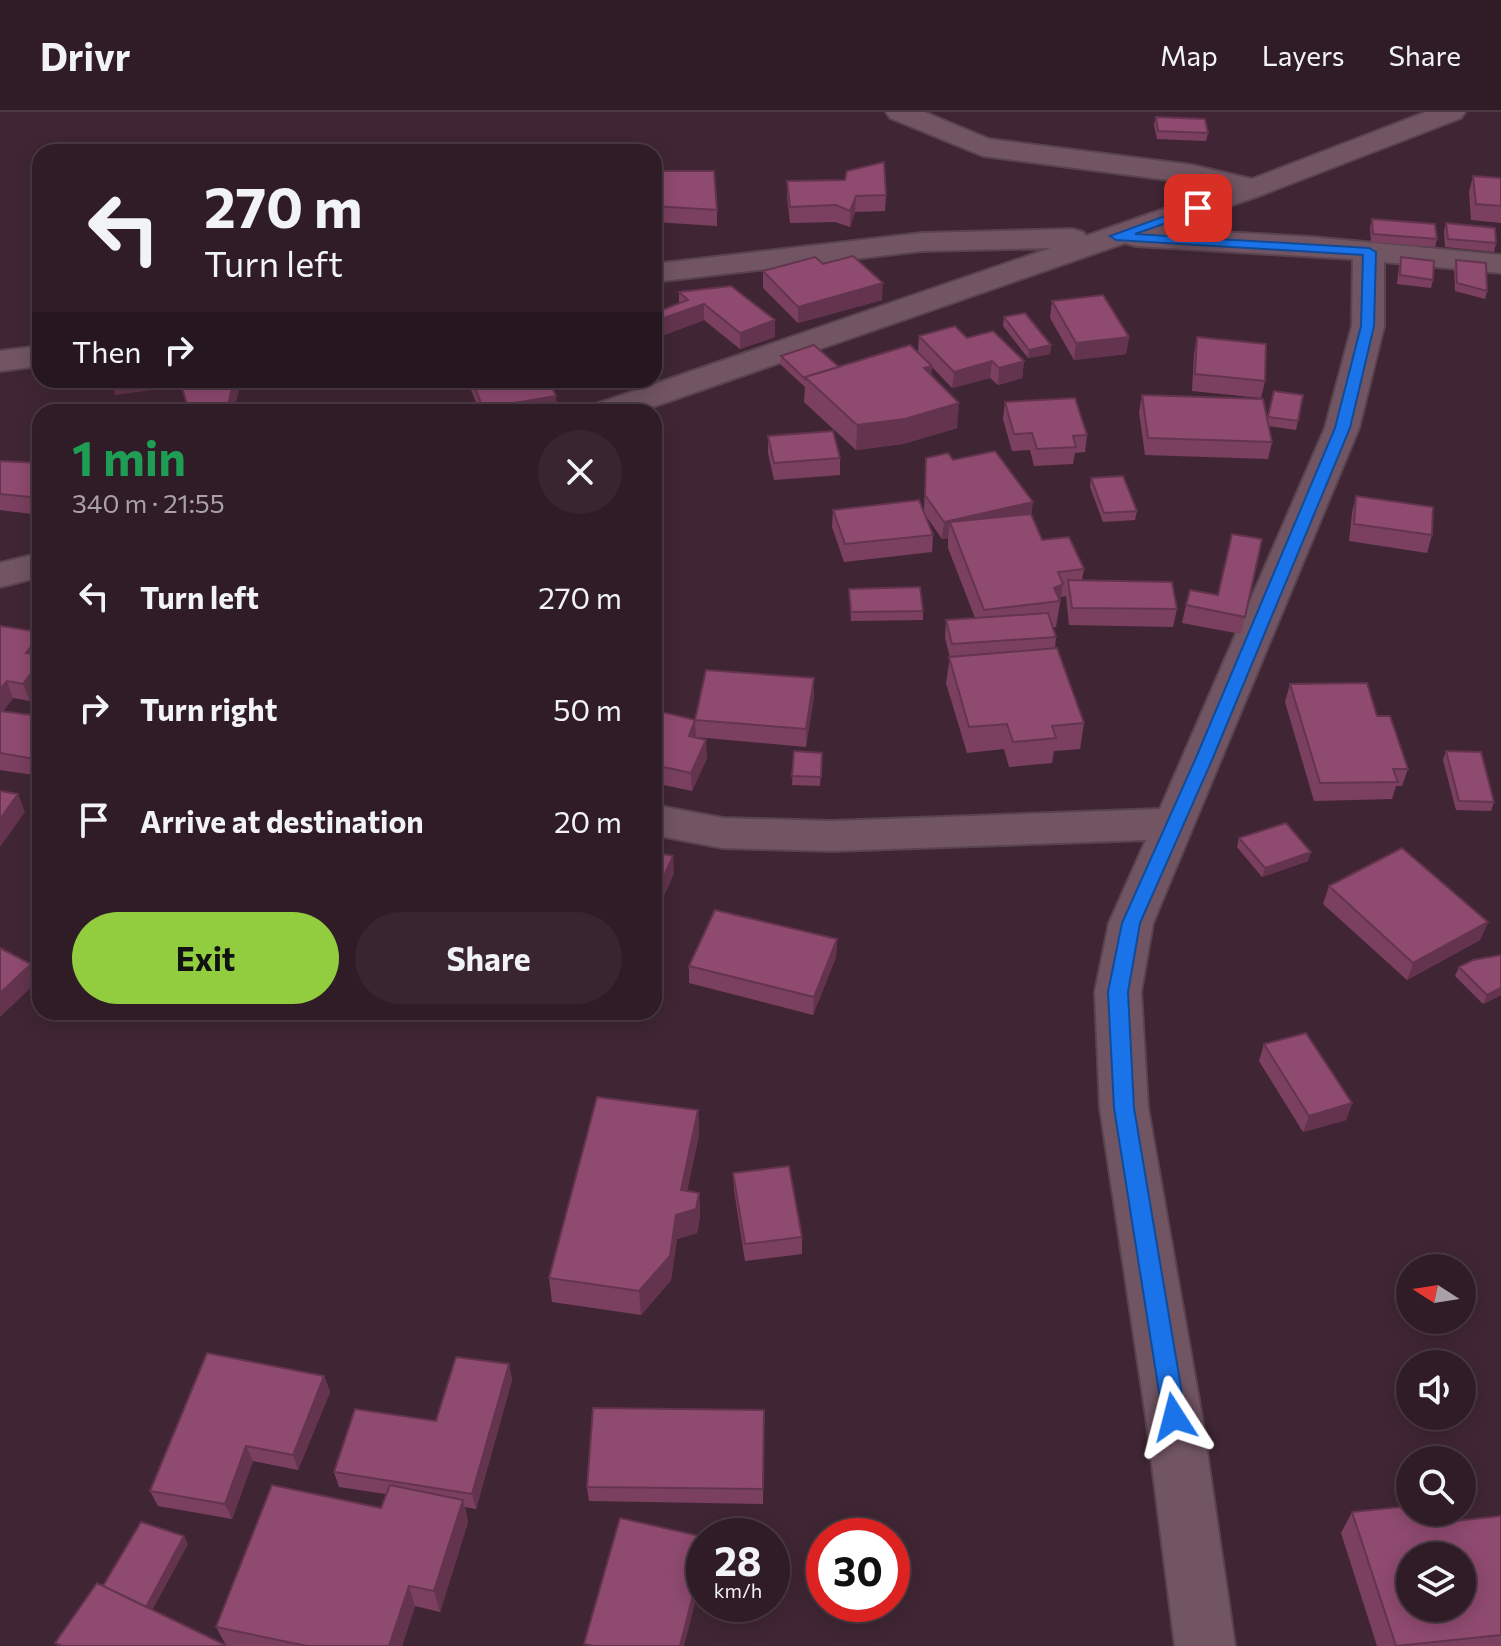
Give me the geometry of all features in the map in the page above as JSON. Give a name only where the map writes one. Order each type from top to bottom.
[{"type":"street","points":[[900,112],[983,147],[1192,174],[1254,188]]},
{"type":"street","points":[[628,404],[1254,188],[1451,112]]},
{"type":"street","points":[[662,272],[922,242],[1116,236],[1501,264]]},
{"type":"street","points":[[1205,1646],[1174,1417],[1124,1108],[1118,992],[1131,923],[1342,428],[1368,326],[1369,252]]},
{"type":"street","points":[[0,361],[32,357]]},
{"type":"street","points":[[0,575],[32,567]]},
{"type":"street","points":[[662,822],[723,833],[832,836],[1175,824]]},
{"type":"building","points":[[1156,117],[1205,119],[1208,133],[1158,131]]},
{"type":"building","points":[[884,162],[886,195],[856,196],[850,211],[836,205],[790,207],[787,181],[845,180],[847,171]]},
{"type":"building","points":[[662,171],[714,171],[717,210],[662,207]]},
{"type":"building","points":[[1473,176],[1501,178],[1501,206],[1476,204]]},
{"type":"building","points":[[1372,219],[1435,224],[1437,239],[1373,234]]},
{"type":"building","points":[[1446,223],[1495,228],[1496,243],[1448,239]]},
{"type":"building","points":[[853,256],[883,283],[798,307],[763,271],[815,257],[823,264]]},
{"type":"building","points":[[1401,257],[1434,261],[1433,280],[1400,275]]},
{"type":"building","points":[[1456,260],[1486,263],[1487,291],[1457,283]]},
{"type":"building","points":[[731,286],[775,320],[740,333],[704,304],[662,319],[662,310],[688,300],[679,292]]},
{"type":"building","points":[[1103,295],[1129,337],[1076,343],[1052,301]]},
{"type":"building","points":[[1025,313],[1051,345],[1029,350],[1004,317]]},
{"type":"building","points":[[955,326],[967,338],[993,331],[1024,361],[999,368],[992,361],[954,372],[919,336]]},
{"type":"building","points":[[1197,337],[1266,344],[1265,381],[1195,374]]},
{"type":"building","points":[[814,345],[839,367],[805,379],[781,356]]},
{"type":"building","points":[[910,345],[932,366],[924,368],[959,403],[905,419],[857,425],[805,377]]},
{"type":"building","points":[[182,388],[232,388],[228,404],[187,404]]},
{"type":"building","points":[[475,388],[552,388],[556,396],[507,404],[481,404]]},
{"type":"building","points":[[1274,391],[1303,395],[1298,421],[1268,417]]},
{"type":"building","points":[[1142,395],[1263,399],[1272,442],[1148,438]]},
{"type":"building","points":[[1075,398],[1087,435],[1073,436],[1076,447],[1037,449],[1032,433],[1014,434],[1005,402]]},
{"type":"building","points":[[833,431],[840,458],[774,463],[768,436]]},
{"type":"building","points":[[995,451],[1033,502],[944,522],[925,495],[926,458],[948,453],[953,460]]},
{"type":"building","points":[[0,461],[32,463],[32,497],[0,494]]},
{"type":"building","points":[[1123,476],[1137,511],[1104,513],[1091,478]]},
{"type":"building","points":[[1356,496],[1433,507],[1432,535],[1354,524]]},
{"type":"building","points":[[919,500],[933,535],[845,544],[833,510]]},
{"type":"building","points":[[1031,514],[1042,540],[1069,537],[1084,569],[1058,572],[1063,584],[1054,588],[1060,601],[984,610],[950,522]]},
{"type":"building","points":[[1232,534],[1262,539],[1245,617],[1186,605],[1190,590],[1218,595]]},
{"type":"building","points":[[1068,580],[1172,582],[1177,609],[1072,608]]},
{"type":"building","points":[[920,587],[923,611],[851,612],[849,589]]},
{"type":"building","points":[[1048,613],[1056,637],[952,644],[946,620]]},
{"type":"building","points":[[0,626],[32,631],[32,645],[26,653],[32,654],[32,672],[23,684],[7,681],[0,689]]},
{"type":"building","points":[[1057,648],[1084,723],[1052,726],[1056,738],[1013,742],[1007,724],[969,727],[949,657]]},
{"type":"building","points":[[706,670],[814,678],[806,729],[695,720]]},
{"type":"building","points":[[1367,683],[1377,716],[1390,716],[1408,769],[1393,769],[1398,782],[1320,783],[1290,684]]},
{"type":"building","points":[[0,711],[32,715],[32,759],[0,753]]},
{"type":"building","points":[[662,712],[695,720],[689,736],[706,740],[691,773],[662,767]]},
{"type":"building","points":[[794,751],[822,753],[821,777],[792,776]]},
{"type":"building","points":[[1446,751],[1481,752],[1494,802],[1459,801]]},
{"type":"building","points":[[0,791],[18,794],[0,819]]},
{"type":"building","points":[[1286,823],[1311,852],[1265,868],[1239,838]]},
{"type":"building","points":[[1402,848],[1488,922],[1413,963],[1329,886]]},
{"type":"building","points":[[662,854],[673,856],[662,880]]},
{"type":"building","points":[[715,910],[837,939],[814,997],[689,966]]},
{"type":"building","points":[[0,948],[31,964],[0,993]]},
{"type":"building","points":[[1501,955],[1501,988],[1487,995],[1459,967],[1473,960]]},
{"type":"building","points":[[1306,1033],[1352,1103],[1309,1116],[1264,1044]]},
{"type":"building","points":[[597,1097],[698,1110],[681,1190],[699,1193],[696,1209],[676,1215],[670,1256],[639,1291],[549,1278]]},
{"type":"building","points":[[789,1166],[802,1237],[745,1244],[733,1173]]},
{"type":"building","points":[[207,1353],[324,1376],[293,1455],[246,1446],[225,1504],[150,1491]]},
{"type":"building","points":[[456,1357],[509,1364],[472,1494],[334,1472],[355,1409],[436,1421]]},
{"type":"building","points":[[593,1408],[764,1410],[763,1489],[587,1487]]},
{"type":"building","points":[[272,1485],[381,1508],[390,1485],[463,1500],[434,1591],[409,1586],[389,1646],[307,1646],[216,1627]]},
{"type":"building","points":[[1396,1507],[1396,1526],[1476,1526],[1476,1519],[1501,1516],[1501,1635],[1396,1646],[1352,1512]]},
{"type":"building","points":[[620,1518],[686,1533],[686,1622],[680,1646],[584,1644]]},
{"type":"building","points":[[141,1522],[184,1536],[146,1607],[103,1586]]},
{"type":"building","points":[[97,1583],[227,1646],[62,1646],[55,1643]]},
{"type":"route","points":[[1174,1417],[1124,1108],[1118,992],[1131,923],[1342,428],[1368,326],[1369,252],[1116,236],[1198,208]]}]
